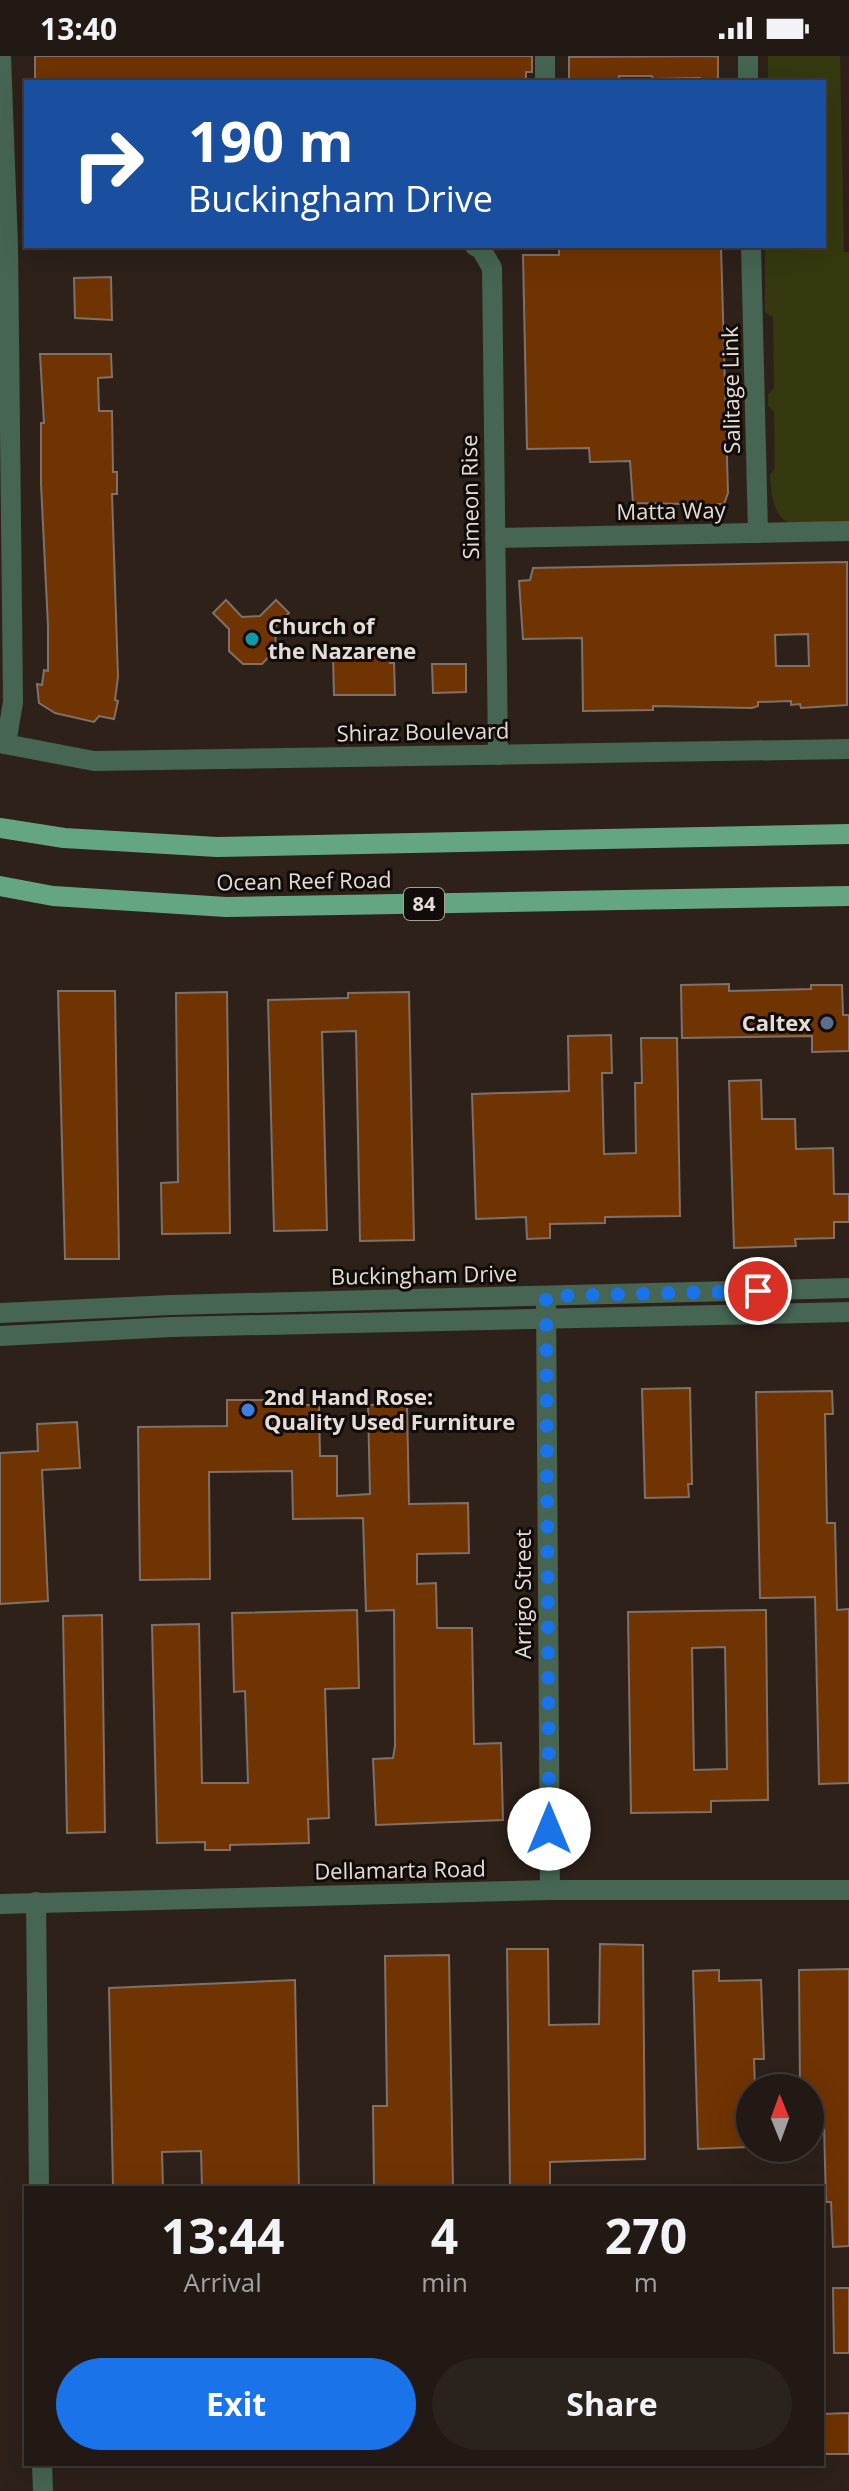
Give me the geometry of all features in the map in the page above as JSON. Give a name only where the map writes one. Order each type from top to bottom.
[{"type":"main road","name":"Ocean Reef Road","points":[[0,828],[64,838],[217,847],[847,834]]},
{"type":"main road","name":"Ocean Reef Road","points":[[0,886],[53,896],[226,907],[849,896]]},
{"type":"street","points":[[1,56],[17,246],[13,702],[3,744]]},
{"type":"street","points":[[545,56],[545,80]]},
{"type":"street","points":[[748,56],[748,80]]},
{"type":"street","name":"Simeon Rise","points":[[479,248],[492,268],[498,755]]},
{"type":"street","name":"Salitage Link","points":[[751,248],[758,533]]},
{"type":"street","name":"Matta Way","points":[[495,538],[849,531]]},
{"type":"street","name":"Shiraz Boulevard","points":[[3,744],[94,761],[849,749]]},
{"type":"street","name":"Buckingham Drive","points":[[0,1313],[171,1305],[849,1288]]},
{"type":"street","name":"Arrigo Street","points":[[546,1296],[550,1890]]},
{"type":"street","points":[[0,1336],[171,1327],[849,1312]]},
{"type":"street","name":"Dellamarta Road","points":[[0,1904],[550,1890],[849,1890]]},
{"type":"street","points":[[36,1902],[39,2186]]},
{"type":"street","points":[[42,2466],[43,2491]]},
{"type":"shaded area","points":[[768,56],[840,56],[844,252],[849,252],[849,525],[815,527],[791,524],[776,509],[772,495],[770,475],[775,468],[774,412],[768,405],[768,395],[774,388],[773,317],[765,312],[765,250],[826,248],[826,80],[768,80]]},
{"type":"building","points":[[35,56],[532,56],[532,72],[526,72],[526,80],[35,80]]},
{"type":"building","points":[[718,56],[718,80],[619,76],[619,80],[569,80],[569,57]]},
{"type":"building","points":[[559,248],[721,248],[728,493],[724,504],[716,504],[717,509],[686,509],[686,504],[633,503],[630,461],[590,462],[589,448],[527,449],[523,255],[559,255]]},
{"type":"building","points":[[111,277],[112,320],[75,318],[74,278]]},
{"type":"building","points":[[40,354],[111,354],[112,377],[98,378],[99,411],[112,411],[113,472],[117,472],[117,494],[112,494],[118,677],[114,719],[99,716],[94,722],[55,713],[39,703],[37,684],[42,685],[44,670],[48,671]]},
{"type":"building","points":[[847,562],[847,705],[801,708],[800,704],[791,705],[791,701],[758,702],[758,706],[752,708],[653,706],[653,710],[583,711],[582,638],[523,639],[519,581],[530,580],[533,568]],"holes":[[[808,634],[809,666],[776,666],[775,635]]]},
{"type":"building","name":"Church of the Nazarene","points":[[226,600],[242,617],[260,616],[276,600],[289,613],[275,627],[276,649],[262,664],[243,664],[229,651],[229,629],[213,613]]},
{"type":"building","points":[[390,650],[390,663],[394,663],[395,695],[334,695],[333,657],[372,656],[372,651]]},
{"type":"building","points":[[432,664],[466,664],[466,692],[433,693]]},
{"type":"building","points":[[729,984],[729,991],[842,985],[843,1015],[849,1015],[849,1051],[812,1052],[812,1036],[682,1038],[681,985]]},
{"type":"building","points":[[58,991],[115,991],[119,1259],[65,1259]]},
{"type":"building","points":[[227,992],[230,1233],[162,1234],[161,1183],[178,1182],[176,993]]},
{"type":"building","points":[[409,992],[414,1240],[360,1241],[356,1031],[322,1032],[327,1230],[274,1231],[268,1000],[348,998],[348,993]]},
{"type":"building","points":[[611,1035],[612,1073],[602,1073],[604,1154],[636,1153],[635,1083],[642,1083],[641,1038],[677,1038],[680,1216],[605,1217],[605,1223],[550,1224],[550,1238],[527,1239],[526,1217],[476,1219],[472,1094],[569,1091],[568,1036]]},
{"type":"building","points":[[761,1080],[762,1119],[795,1119],[796,1149],[833,1148],[834,1194],[849,1194],[849,1222],[834,1222],[834,1238],[795,1239],[796,1246],[734,1248],[729,1081]]},
{"type":"building","points":[[690,1388],[692,1484],[688,1484],[689,1497],[645,1498],[642,1389]]},
{"type":"building","points":[[832,1391],[833,1414],[825,1414],[827,1523],[835,1523],[837,1610],[849,1609],[849,1783],[819,1784],[815,1597],[760,1598],[756,1392]]},
{"type":"building","points":[[227,1400],[266,1400],[266,1405],[319,1405],[320,1456],[337,1456],[337,1496],[370,1494],[368,1405],[407,1404],[409,1504],[468,1503],[469,1553],[417,1554],[417,1584],[436,1583],[437,1628],[472,1628],[474,1744],[501,1743],[503,1820],[376,1825],[373,1759],[393,1758],[395,1746],[394,1610],[366,1611],[363,1518],[293,1519],[292,1471],[209,1472],[210,1579],[140,1580],[138,1427],[227,1426]]},
{"type":"building","points":[[77,1422],[80,1468],[42,1470],[48,1601],[0,1604],[0,1453],[38,1451],[37,1424]]},
{"type":"building","points":[[357,1610],[359,1688],[325,1689],[329,1818],[308,1819],[309,1843],[230,1845],[230,1850],[205,1850],[205,1842],[157,1843],[152,1625],[199,1624],[202,1783],[248,1783],[245,1691],[234,1692],[232,1613]]},
{"type":"building","points":[[766,1610],[768,1800],[711,1801],[711,1812],[631,1813],[628,1612]],"holes":[[[725,1647],[727,1769],[694,1770],[692,1648]]]},
{"type":"building","points":[[102,1615],[105,1832],[67,1833],[63,1616]]},
{"type":"building","points":[[600,1944],[643,1945],[645,2159],[550,2162],[550,2186],[510,2186],[507,1949],[548,1949],[549,2025],[599,2024]]},
{"type":"building","points":[[449,1955],[453,2186],[374,2186],[373,2106],[387,2106],[385,1956]]},
{"type":"building","points":[[849,1969],[849,2246],[833,2247],[831,2202],[826,2202],[824,2074],[800,2074],[799,1970]]},
{"type":"building","points":[[719,1970],[719,1981],[761,1980],[764,2059],[754,2059],[755,2074],[736,2074],[736,2148],[698,2149],[693,1971]]},
{"type":"building","points":[[295,1980],[299,2186],[202,2186],[201,2151],[162,2152],[163,2186],[113,2186],[109,1988]]},
{"type":"building","points":[[833,2288],[849,2288],[849,2353],[834,2353]]},
{"type":"building","points":[[849,2413],[849,2454],[824,2454],[824,2414]]},
{"type":"place","name":"Church of the Nazarene","points":[[252,639]]},
{"type":"place","name":"Caltex","points":[[827,1023]]},
{"type":"place","name":"2nd Hand Rose: Quality Used Furniture","points":[[248,1410]]},
{"type":"route","points":[[549,1829],[546,1296],[758,1291]]}]
